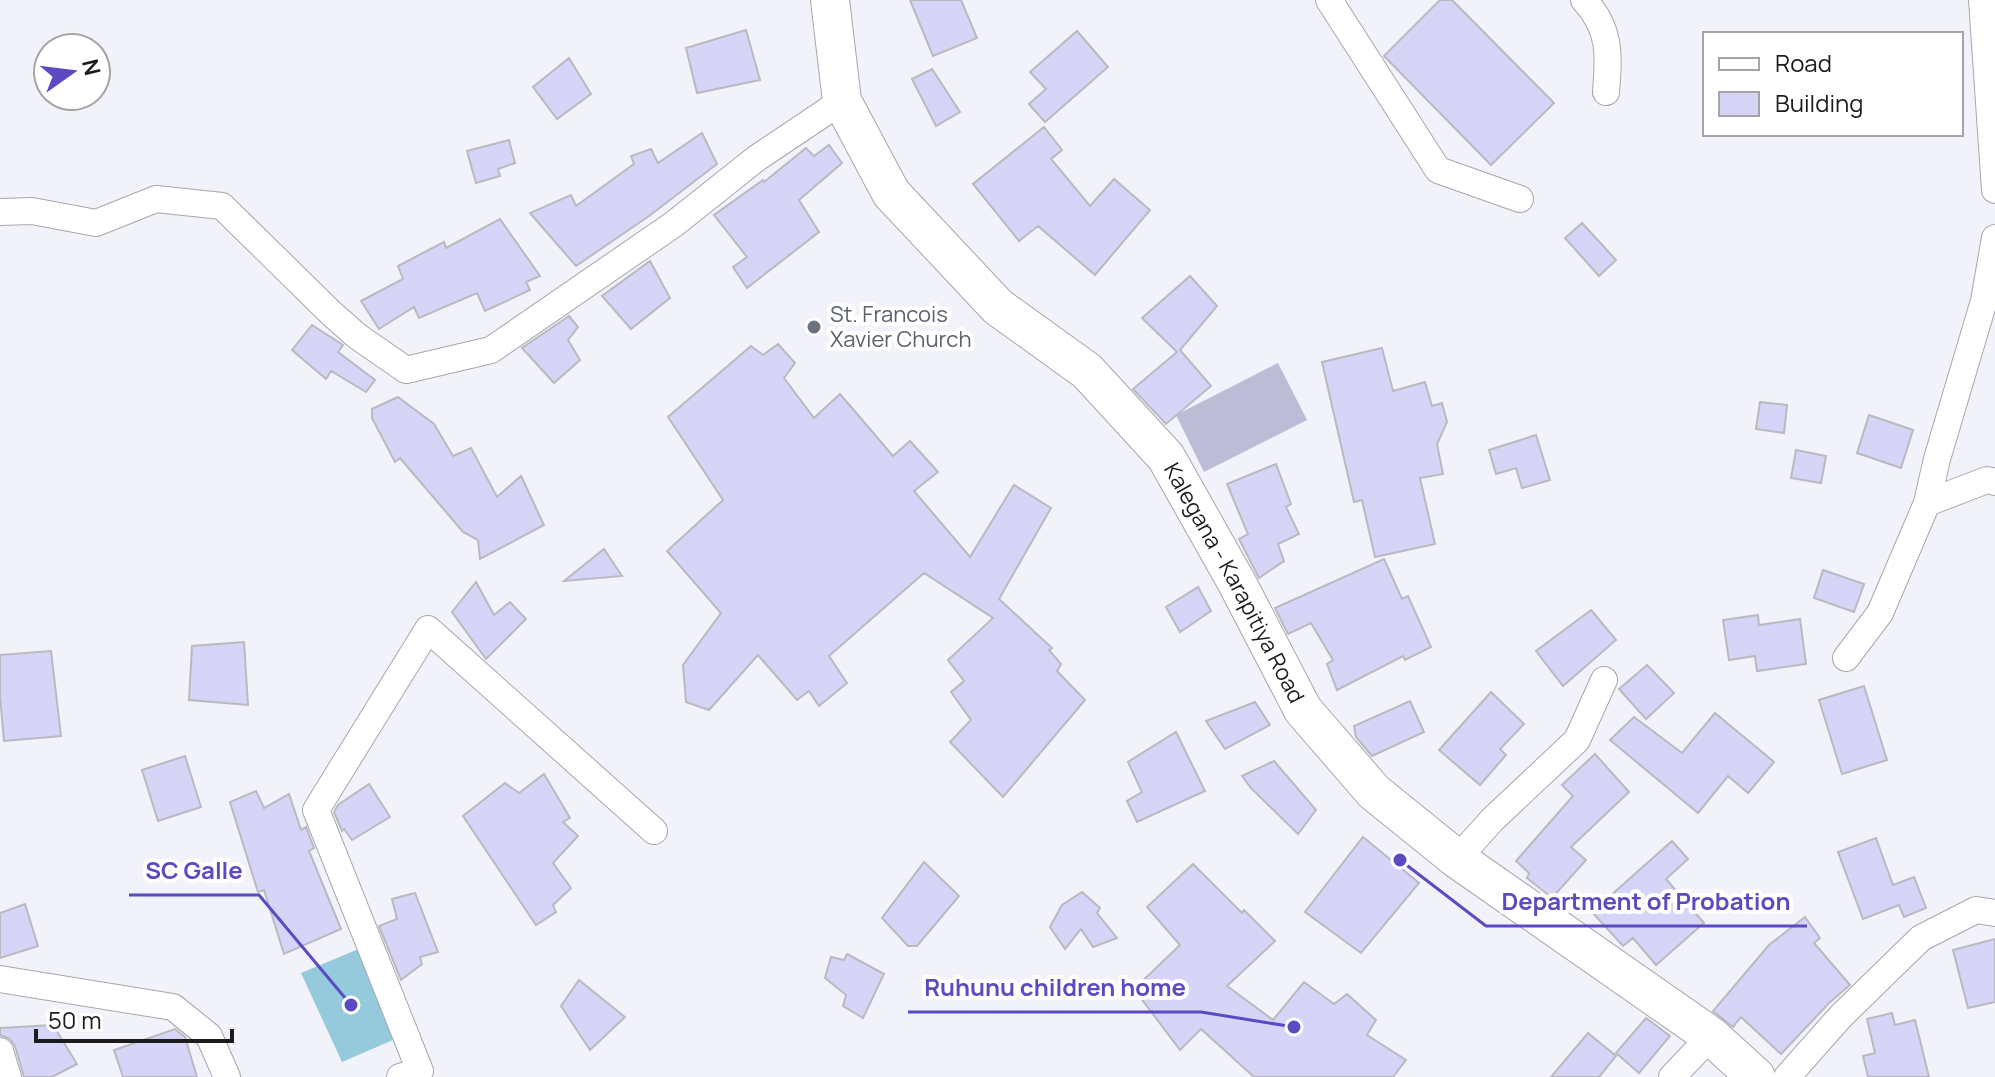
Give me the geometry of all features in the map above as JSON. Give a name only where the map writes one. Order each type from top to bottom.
[{"type":"main road","name":"Kalegana - Karapitiya Road","points":[[830,0],[842,101],[891,193],[998,307],[1087,371],[1166,457],[1237,583],[1303,710],[1374,792],[1457,859],[1711,1036],[1756,1077]]},
{"type":"street","points":[[1329,0],[1438,170],[1520,199]]},
{"type":"street","points":[[1584,0],[1597,15],[1609,53],[1606,92]]},
{"type":"street","points":[[1982,0],[1995,190]]},
{"type":"street","points":[[0,212],[32,211],[96,223],[156,199],[222,206],[331,313],[357,336],[406,370],[491,350],[674,224],[757,158],[842,101]]},
{"type":"street","points":[[1846,658],[1880,613],[1927,503],[1984,301],[1995,238]]},
{"type":"street","points":[[1927,503],[1987,480],[1995,482]]},
{"type":"street","points":[[400,1077],[420,1071],[316,810],[428,629],[654,831]]},
{"type":"street","points":[[1457,859],[1492,820],[1577,740],[1604,680]]},
{"type":"street","points":[[1787,1077],[1841,1016],[1921,938],[1976,910],[1995,913]]},
{"type":"street","points":[[0,979],[173,1007],[209,1036],[227,1077]]},
{"type":"street","points":[[1672,1077],[1711,1036]]},
{"type":"street","points":[[0,1051],[8,1077]]},
{"type":"shaded area","points":[[1278,363],[1307,420],[1204,472],[1176,415]]},
{"type":"shaded area","points":[[361,948],[400,1037],[342,1062],[301,973]]},
{"type":"building","points":[[910,0],[961,0],[977,38],[933,56]]},
{"type":"building","points":[[1440,0],[1452,0],[1554,103],[1491,165],[1384,56]]},
{"type":"building","points":[[746,30],[760,80],[697,93],[686,48]]},
{"type":"building","points":[[1077,31],[1108,67],[1045,122],[1029,104],[1046,89],[1030,72]]},
{"type":"building","points":[[569,58],[591,94],[557,119],[533,87]]},
{"type":"building","points":[[932,69],[960,112],[936,126],[912,79]]},
{"type":"building","points":[[1044,127],[1062,150],[1051,159],[1090,206],[1114,179],[1150,210],[1095,275],[1038,226],[1019,241],[973,184]]},
{"type":"building","points":[[702,133],[717,164],[576,266],[530,213],[571,195],[576,206],[634,164],[631,156],[651,149],[658,163]]},
{"type":"building","points":[[509,140],[515,163],[498,169],[500,176],[476,183],[467,151]]},
{"type":"building","points":[[829,145],[842,163],[799,200],[819,232],[747,288],[733,267],[747,257],[714,215],[764,182],[806,148],[814,156]]},
{"type":"building","points":[[500,219],[540,276],[526,282],[530,290],[485,311],[477,293],[419,318],[414,307],[379,329],[361,301],[403,279],[398,266],[444,242],[446,248]]},
{"type":"building","points":[[1582,223],[1616,260],[1599,276],[1565,238]]},
{"type":"building","points":[[650,261],[670,298],[631,329],[602,296]]},
{"type":"building","points":[[1190,276],[1217,306],[1180,350],[1211,386],[1166,424],[1133,389],[1177,352],[1142,318]]},
{"type":"building","points":[[569,316],[578,327],[568,340],[580,360],[554,383],[522,348]]},
{"type":"building","points":[[312,325],[343,345],[338,352],[375,380],[366,392],[331,371],[326,379],[292,350]]},
{"type":"building","points":[[778,344],[795,363],[784,378],[814,418],[840,394],[893,456],[910,441],[938,472],[914,491],[970,557],[1014,485],[1051,508],[999,599],[1052,648],[1049,650],[1061,664],[1057,671],[1085,700],[1003,797],[950,742],[971,720],[951,692],[964,681],[948,660],[993,618],[924,573],[829,656],[847,683],[819,706],[809,691],[797,700],[758,655],[709,710],[686,702],[683,665],[721,613],[667,551],[723,500],[668,417],[751,346],[763,355]]},
{"type":"building","points":[[1382,348],[1393,391],[1425,382],[1432,406],[1442,403],[1447,422],[1437,444],[1443,474],[1420,478],[1435,544],[1375,557],[1362,500],[1354,502],[1322,362]]},
{"type":"building","points":[[398,397],[434,424],[453,456],[471,448],[497,497],[521,476],[544,525],[480,559],[478,540],[463,532],[400,458],[395,462],[372,418],[372,409]]},
{"type":"building","points":[[1760,402],[1787,405],[1784,433],[1756,429]]},
{"type":"building","points":[[1869,415],[1913,430],[1901,468],[1857,453]]},
{"type":"building","points":[[1536,435],[1550,480],[1522,488],[1516,468],[1496,474],[1489,450]]},
{"type":"building","points":[[1796,450],[1826,456],[1821,483],[1791,478]]},
{"type":"building","points":[[1276,464],[1291,504],[1286,507],[1299,534],[1278,544],[1284,561],[1259,578],[1239,539],[1248,534],[1227,484]]},
{"type":"building","points":[[604,549],[622,576],[564,581]]},
{"type":"building","points":[[1384,559],[1402,599],[1408,596],[1431,647],[1405,660],[1403,656],[1337,690],[1327,664],[1333,660],[1311,623],[1288,634],[1275,608]]},
{"type":"building","points":[[1823,570],[1864,584],[1854,612],[1814,598]]},
{"type":"building","points":[[476,582],[494,615],[510,602],[526,619],[486,659],[452,612]]},
{"type":"building","points":[[1198,587],[1211,611],[1180,632],[1166,607]]},
{"type":"building","points":[[1591,610],[1616,640],[1563,686],[1536,651]]},
{"type":"building","points":[[1758,615],[1759,625],[1800,619],[1806,664],[1757,671],[1755,656],[1729,660],[1723,620]]},
{"type":"building","points":[[244,642],[248,705],[189,700],[192,646]]},
{"type":"building","points":[[51,651],[61,736],[4,741],[0,655]]},
{"type":"building","points":[[1647,665],[1674,693],[1646,719],[1619,689]]},
{"type":"building","points":[[1864,686],[1887,760],[1842,774],[1819,700]]},
{"type":"building","points":[[1491,692],[1524,724],[1500,749],[1506,755],[1480,785],[1439,750]]},
{"type":"building","points":[[1410,701],[1424,732],[1372,756],[1356,737],[1354,726]]},
{"type":"building","points":[[1255,702],[1270,725],[1225,749],[1206,721]]},
{"type":"building","points":[[1715,713],[1774,762],[1748,793],[1728,776],[1698,813],[1610,740],[1634,717],[1682,753]]},
{"type":"building","points":[[1176,732],[1205,791],[1137,822],[1127,801],[1142,792],[1128,762]]},
{"type":"building","points":[[1595,754],[1629,792],[1571,847],[1586,860],[1552,898],[1527,878],[1529,873],[1516,861],[1573,796],[1562,785]]},
{"type":"building","points":[[185,756],[201,807],[158,821],[142,770]]},
{"type":"building","points":[[1274,761],[1316,810],[1298,834],[1242,776]]},
{"type":"building","points":[[544,774],[570,818],[563,822],[578,836],[553,863],[571,888],[553,905],[556,912],[536,925],[463,816],[505,783],[519,793]]},
{"type":"building","points":[[369,784],[390,817],[352,840],[344,829],[342,831],[334,812],[338,805]]},
{"type":"building","points":[[256,791],[264,808],[289,794],[301,830],[306,827],[314,848],[309,851],[341,929],[284,954],[264,890],[258,892],[230,802]]},
{"type":"building","points":[[1363,837],[1419,883],[1361,953],[1305,912]]},
{"type":"building","points":[[1876,838],[1893,885],[1914,877],[1926,908],[1904,917],[1899,905],[1863,919],[1838,852]]},
{"type":"building","points":[[1672,841],[1688,859],[1666,879],[1704,923],[1656,965],[1633,938],[1623,946],[1592,912]]},
{"type":"building","points":[[924,862],[959,896],[917,946],[908,946],[882,918]]},
{"type":"building","points":[[1193,864],[1275,941],[1227,986],[1273,1020],[1304,982],[1334,1004],[1347,994],[1376,1020],[1367,1035],[1406,1060],[1393,1077],[1254,1077],[1201,1029],[1180,1050],[1134,989],[1180,945],[1147,907]]},
{"type":"building","points":[[1082,892],[1100,908],[1097,913],[1117,938],[1093,947],[1081,929],[1065,949],[1050,927],[1062,905]]},
{"type":"building","points":[[415,893],[438,952],[420,957],[422,964],[401,980],[379,926],[397,919],[392,899]]},
{"type":"building","points":[[25,904],[38,946],[0,958],[0,913]]},
{"type":"building","points":[[1805,917],[1820,938],[1814,943],[1850,985],[1781,1054],[1741,1017],[1733,1027],[1713,1011],[1769,945]]},
{"type":"building","points":[[1995,939],[1995,1002],[1968,1008],[1953,950]]},
{"type":"building","points":[[847,954],[884,974],[863,1018],[843,1006],[846,995],[825,978],[831,957],[844,960]]},
{"type":"building","points":[[579,980],[625,1017],[590,1050],[561,1006]]},
{"type":"building","points":[[1892,1013],[1895,1025],[1915,1020],[1929,1077],[1868,1077],[1863,1056],[1875,1053],[1867,1019]]},
{"type":"building","points":[[1646,1018],[1670,1036],[1639,1073],[1616,1053]]},
{"type":"building","points":[[53,1025],[77,1064],[52,1077],[24,1077],[15,1046],[10,1039],[0,1035],[0,1028]]},
{"type":"building","points":[[175,1029],[185,1037],[197,1077],[123,1077],[114,1050]]},
{"type":"building","points":[[1588,1033],[1616,1056],[1599,1077],[1551,1077]]},
{"type":"place","name":"St. Francois Xavier Church","points":[[814,327]]},
{"type":"place","name":"Department of Probation","points":[[1400,860]]},
{"type":"place","name":"SC Galle","points":[[351,1005]]},
{"type":"place","name":"Ruhunu children home","points":[[1294,1027]]}]
